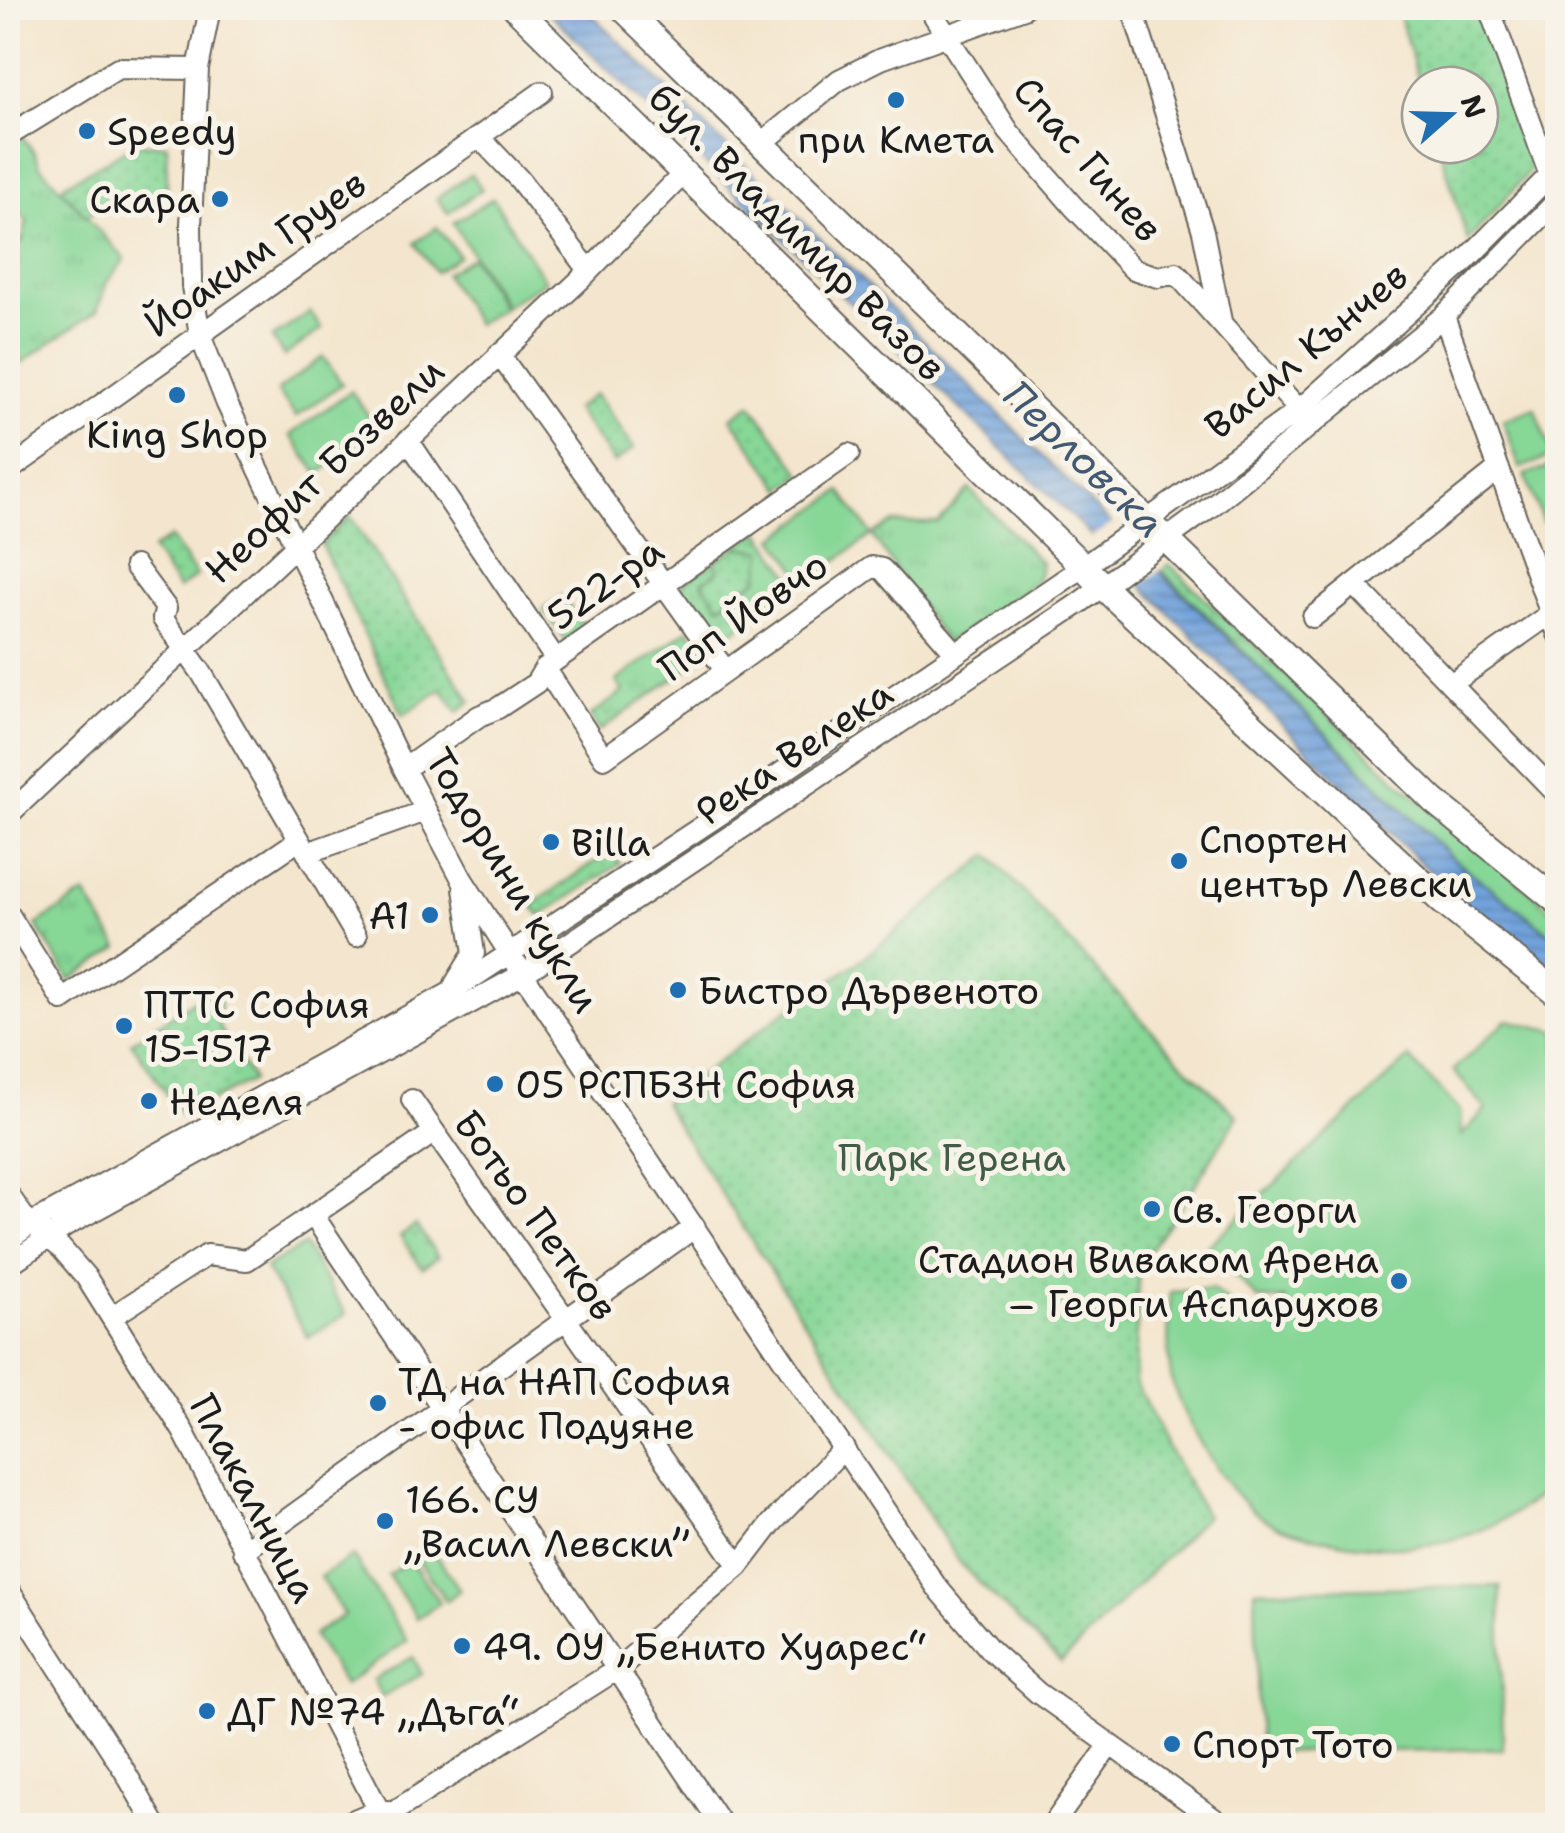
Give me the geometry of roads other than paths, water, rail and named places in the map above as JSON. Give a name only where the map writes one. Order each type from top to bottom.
[{"type":"main road","name":"бул. Владимир Вазов","points":[[516,8],[1442,902],[1558,994]]},
{"type":"main road","name":"бул. Владимир Вазов","points":[[623,8],[1160,544],[1434,801],[1558,902]]},
{"type":"street","name":"Тодорини кукли","points":[[210,8],[198,69],[192,256],[200,336],[227,404],[294,544],[462,879],[522,974],[936,1586],[991,1651],[1038,1693],[1224,1826]]},
{"type":"street","name":"Спас Гинев","points":[[929,8],[1009,132],[1072,206],[1133,270],[1158,277],[1176,273],[1298,410]]},
{"type":"street","points":[[762,143],[840,80],[881,58],[1024,8]]},
{"type":"street","points":[[1132,8],[1206,246],[1222,322]]},
{"type":"street","points":[[1489,8],[1556,184]]},
{"type":"street","points":[[8,136],[118,68],[198,69]]},
{"type":"street","name":"Йоаким Груев","points":[[8,471],[542,92]]},
{"type":"street","points":[[480,137],[519,179],[590,270]]},
{"type":"street","name":"Неофит Бозвели","points":[[8,814],[590,270],[684,174]]},
{"type":"street","name":"Васил Кънчев","points":[[1111,581],[1444,316],[1556,184]]},
{"type":"street","name":"Васил Кънчев","points":[[1091,561],[1298,410],[1556,184]]},
{"type":"street","points":[[1176,273],[1206,246]]},
{"type":"street","points":[[1444,316],[1554,624],[1451,684]]},
{"type":"street","points":[[499,354],[725,670]]},
{"type":"street","points":[[408,440],[550,664]]},
{"type":"street","name":"522-ра","points":[[404,769],[479,716],[536,683],[550,664],[849,454]]},
{"type":"street","points":[[1312,617],[1498,469]]},
{"type":"street","name":"Река Велека","points":[[40,1230],[448,994],[707,824],[1091,561]]},
{"type":"street","points":[[136,566],[166,608],[163,619],[185,648],[356,936]]},
{"type":"street","name":"Поп Йовчо","points":[[550,664],[604,758],[878,566],[954,652]]},
{"type":"street","name":"Река Велека","points":[[40,1230],[522,974],[1111,581]]},
{"type":"street","points":[[1354,584],[1558,795]]},
{"type":"street","points":[[8,914],[62,1000],[303,846],[426,811]]},
{"type":"street","points":[[448,994],[474,953],[462,879]]},
{"type":"street","name":"Ботьо Петков","points":[[412,1100],[740,1566]]},
{"type":"street","points":[[113,1316],[208,1254],[247,1260],[433,1133]]},
{"type":"street","name":"Плакалница","points":[[8,1194],[86,1277],[113,1316],[182,1431],[383,1818]]},
{"type":"street","points":[[313,1215],[722,1826]]},
{"type":"street","points":[[243,1551],[695,1227]]},
{"type":"street","points":[[8,1240],[40,1230]]},
{"type":"street","points":[[8,1265],[40,1230]]},
{"type":"street","points":[[340,1826],[383,1818],[394,1812],[616,1670],[740,1566],[771,1524],[844,1448]]},
{"type":"street","points":[[8,1589],[156,1826]]},
{"type":"street","points":[[1052,1826],[1109,1746]]},
{"type":"water","points":[[544,8],[585,8],[1452,858],[1557,939],[1557,973],[1445,887],[1093,537]]},
{"type":"place","name":"при Кмета","points":[[896,100]]},
{"type":"place","name":"Speedy","points":[[87,131]]},
{"type":"place","name":"Скара","points":[[220,199]]},
{"type":"place","name":"King Shop","points":[[177,395]]},
{"type":"place","name":"Billa","points":[[551,842]]},
{"type":"place","name":"Спортен център Левски","points":[[1179,861]]},
{"type":"place","name":"A1","points":[[430,915]]},
{"type":"place","name":"Бистро Дървеното","points":[[678,990]]},
{"type":"place","name":"ПТТС София 15-1517","points":[[124,1026]]},
{"type":"place","name":"05 РСПБЗН София","points":[[495,1084]]},
{"type":"place","name":"Неделя","points":[[149,1101]]},
{"type":"place","name":"Св. Георги","points":[[1152,1209]]},
{"type":"place","name":"Стадион Виваком Арена – Георги Аспарухов","points":[[1399,1281]]},
{"type":"place","name":"ТД на НАП София - офис Подуяне","points":[[378,1403]]},
{"type":"place","name":"166. СУ „Васил Левски”","points":[[385,1521]]},
{"type":"place","name":"49. ОУ „Бенито Хуарес“","points":[[462,1646]]},
{"type":"place","name":"ДГ №74 „Дъга“","points":[[207,1711]]},
{"type":"place","name":"Спорт Тото","points":[[1172,1744]]},
{"type":"water label","name":"Перловска","points":[[1084,459]]},
{"type":"park label","name":"Парк Герена","points":[[952,1157]]}]
